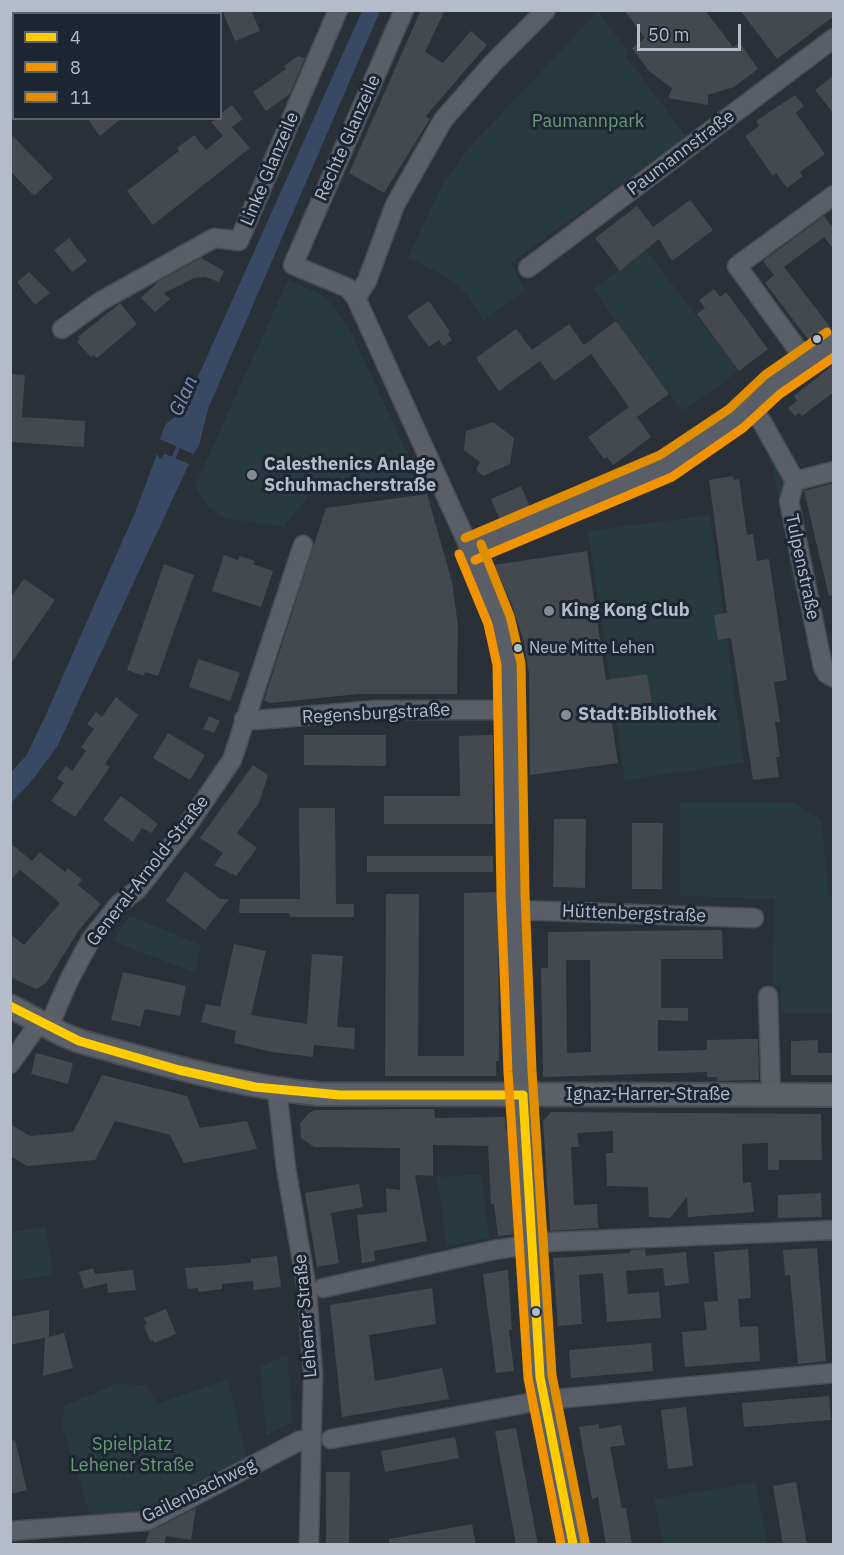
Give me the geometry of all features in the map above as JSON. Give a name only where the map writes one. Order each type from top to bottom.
[{"type":"main road","name":"Ignaz-Harrer-Straße","points":[[10,1006],[80,1041],[277,1090],[318,1094],[834,1095]]},
{"type":"main road","points":[[523,1095],[540,1377],[573,1545]]},
{"type":"street","name":"Linke Glanzeile","points":[[62,329],[127,286],[214,238],[239,241],[338,10]]},
{"type":"street","name":"Rechte Glanzeile","points":[[356,298],[348,288],[293,265],[404,10]]},
{"type":"street","points":[[523,1095],[513,910],[511,733],[508,710],[507,651],[499,620],[470,549],[356,298],[367,281],[395,206],[443,120],[493,63],[546,10]]},
{"type":"street","name":"Paumannstraße","points":[[528,268],[834,38]]},
{"type":"street","points":[[806,362],[737,266],[834,195]]},
{"type":"street","points":[[470,549],[666,466],[750,407],[772,385],[834,342]]},
{"type":"street","points":[[750,407],[762,422],[795,481],[834,471]]},
{"type":"street","name":"Tulpenstraße","points":[[795,481],[789,501],[828,672]]},
{"type":"street","name":"General-Arnold-Straße","points":[[44,1025],[91,939],[119,904],[137,890],[185,829],[232,760],[303,545]]},
{"type":"street","name":"Regensburgstraße","points":[[244,718],[257,720],[375,710],[508,710]]},
{"type":"street","name":"Hüttenbergstraße","points":[[513,910],[754,918]]},
{"type":"street","points":[[768,996],[771,1095]]},
{"type":"street","points":[[10,1064],[44,1025]]},
{"type":"street","name":"Lehener Straße","points":[[277,1090],[286,1168],[307,1290],[313,1374],[309,1545]]},
{"type":"street","points":[[323,1287],[533,1244],[834,1230]]},
{"type":"street","points":[[330,1439],[545,1400],[834,1373]]},
{"type":"street","name":"Gailenbachweg","points":[[10,1531],[147,1521],[299,1441],[312,1438]]},
{"type":"green space","name":"Paumannpark","points":[[598,11],[628,52],[626,56],[686,136],[511,263],[525,290],[483,321],[460,288],[443,275],[408,257],[442,185],[467,150]]},
{"type":"green space","points":[[646,250],[739,371],[682,411],[593,289]]},
{"type":"green space","points":[[288,280],[325,296],[349,328],[421,483],[308,496],[284,527],[225,518],[208,507],[195,486]]},
{"type":"green space","points":[[760,431],[783,475],[783,497],[778,496],[770,453],[757,433]]},
{"type":"green space","points":[[710,515],[744,762],[625,781],[588,531]]},
{"type":"green space","points":[[789,539],[799,592],[796,592],[793,587],[785,540]]},
{"type":"green space","points":[[680,802],[794,803],[822,820],[828,896],[833,896],[833,1013],[781,1013],[781,987],[773,986],[775,899],[680,896]]},
{"type":"green space","points":[[130,916],[201,945],[195,973],[112,941]]},
{"type":"green space","points":[[481,1174],[489,1238],[447,1246],[437,1177]]},
{"type":"green space","points":[[46,1227],[53,1275],[11,1281],[11,1232]]},
{"type":"green space","points":[[287,1355],[292,1422],[266,1436],[261,1366]]},
{"type":"green space","name":"Spielplatz Lehener Straße","points":[[228,1379],[247,1460],[144,1514],[92,1520],[62,1426],[64,1406],[116,1384],[146,1385],[157,1404]]},
{"type":"green space","points":[[756,1482],[767,1544],[663,1544],[654,1499]]},
{"type":"water","points":[[362,11],[380,11],[208,409],[199,446],[193,454],[160,439],[165,425],[183,410]]},
{"type":"water","points":[[157,454],[160,459],[165,454],[189,464],[57,747],[30,783],[11,803],[11,772],[26,756],[44,719],[136,510]]},
{"type":"building","points":[[222,10],[251,10],[260,31],[235,41]]},
{"type":"building","points":[[421,10],[445,10],[425,52],[443,63],[471,31],[487,45],[426,116],[430,119],[384,193],[349,173]]},
{"type":"building","points":[[624,10],[705,10],[733,47],[740,43],[758,69],[734,87],[708,95],[708,105],[668,98],[672,88],[649,71],[632,48],[645,38]]},
{"type":"building","points":[[740,10],[834,10],[834,16],[777,59]]},
{"type":"building","points":[[298,56],[305,58],[290,94],[266,111],[253,92],[286,69],[284,66]]},
{"type":"building","points":[[834,75],[834,114],[815,90]]},
{"type":"building","points":[[795,95],[804,106],[796,113],[825,154],[800,172],[803,176],[787,188],[776,173],[773,176],[745,136],[759,126],[756,121]]},
{"type":"building","points":[[232,105],[243,119],[232,127],[250,148],[153,225],[127,191],[179,151],[177,148],[194,135],[206,150],[223,136],[211,122],[222,120],[222,112]]},
{"type":"building","points":[[88,120],[120,120],[100,136]]},
{"type":"building","points":[[10,133],[53,178],[34,196],[10,171]]},
{"type":"building","points":[[690,200],[713,230],[672,261],[659,239],[620,271],[595,238],[637,206],[653,227]]},
{"type":"building","points":[[824,216],[834,229],[834,250],[824,237],[784,267],[831,328],[811,343],[765,283],[774,275],[763,261]]},
{"type":"building","points":[[69,238],[87,261],[72,272],[54,250]]},
{"type":"building","points":[[201,258],[224,271],[219,282],[205,277],[194,278],[164,293],[170,299],[155,312],[141,298],[159,281]]},
{"type":"building","points":[[29,272],[50,293],[35,305],[17,282]]},
{"type":"building","points":[[714,289],[720,297],[726,292],[768,349],[739,371],[697,314],[705,308],[699,300]]},
{"type":"building","points":[[429,301],[450,332],[448,334],[452,340],[443,346],[439,340],[429,347],[407,316]]},
{"type":"building","points":[[120,303],[137,324],[97,358],[93,355],[91,357],[77,342],[80,339],[78,337]]},
{"type":"building","points":[[616,321],[669,394],[637,417],[651,437],[613,465],[607,457],[604,459],[588,437],[629,407],[591,354],[554,381],[540,361],[499,391],[476,358],[516,329],[532,350],[569,324],[584,345]]},
{"type":"building","points":[[834,364],[834,392],[802,416],[799,413],[795,416],[788,408],[797,401],[794,396]]},
{"type":"building","points":[[10,374],[25,375],[22,417],[85,421],[84,447],[10,442]]},
{"type":"building","points":[[493,422],[514,438],[510,464],[483,476],[476,470],[480,462],[464,450],[466,431]]},
{"type":"building","points":[[733,476],[734,480],[739,479],[747,535],[753,534],[757,561],[769,559],[787,680],[774,682],[780,722],[775,722],[780,757],[776,757],[779,777],[753,780],[731,638],[718,640],[714,615],[727,613],[709,480]]},
{"type":"building","points":[[834,483],[834,595],[829,596],[804,491]]},
{"type":"building","points":[[521,486],[530,507],[500,520],[491,499]]},
{"type":"building","points":[[427,494],[452,582],[458,626],[457,694],[359,694],[270,703],[264,700],[326,508]]},
{"type":"building","points":[[587,551],[606,680],[647,674],[652,705],[610,711],[618,763],[530,775],[529,674],[524,642],[513,608],[494,565]]},
{"type":"building","points":[[224,555],[238,560],[240,556],[255,561],[253,564],[273,571],[261,607],[212,591]]},
{"type":"building","points":[[164,564],[194,575],[158,676],[145,672],[144,676],[127,670]]},
{"type":"building","points":[[24,579],[55,600],[10,665],[10,598]]},
{"type":"building","points":[[198,659],[240,673],[230,701],[189,687]]},
{"type":"building","points":[[116,697],[138,715],[105,764],[110,767],[75,817],[51,801],[64,783],[57,778],[66,766],[72,771],[86,751],[81,747],[94,729],[87,724],[96,712],[102,717]]},
{"type":"building","points":[[209,716],[220,721],[214,733],[203,729]]},
{"type":"building","points":[[168,733],[205,755],[190,780],[153,758]]},
{"type":"building","points":[[304,735],[386,735],[386,766],[304,765]]},
{"type":"building","points":[[493,735],[493,824],[384,824],[384,796],[460,796],[459,736]]},
{"type":"building","points":[[253,765],[268,775],[259,803],[237,833],[257,848],[236,876],[214,865],[223,853],[200,838]]},
{"type":"building","points":[[121,796],[158,824],[151,833],[142,828],[133,842],[103,820]]},
{"type":"building","points":[[299,808],[335,808],[336,904],[354,904],[354,917],[290,917],[289,913],[239,913],[240,899],[300,899]]},
{"type":"building","points":[[554,819],[586,819],[585,888],[553,887]]},
{"type":"building","points":[[632,823],[663,823],[662,889],[632,889]]},
{"type":"building","points":[[10,843],[32,861],[40,852],[65,872],[68,868],[82,880],[78,885],[101,904],[79,930],[46,983],[36,989],[10,977],[10,934],[24,945],[60,903],[20,870],[10,881]]},
{"type":"building","points":[[367,856],[493,856],[493,872],[367,872]]},
{"type":"building","points":[[185,871],[220,899],[229,899],[205,930],[166,901]]},
{"type":"building","points":[[498,892],[499,1061],[496,1061],[496,1076],[385,1076],[386,894],[419,894],[418,1056],[464,1056],[464,893]]},
{"type":"building","points":[[722,930],[723,959],[661,959],[661,1008],[688,1008],[688,1021],[658,1020],[658,1051],[707,1050],[707,1040],[758,1039],[759,1080],[717,1081],[717,1077],[707,1077],[707,1072],[543,1077],[541,968],[548,968],[548,932]],"holes":[[[566,960],[590,960],[591,1052],[567,1053]]]},
{"type":"building","points":[[234,944],[266,951],[251,1015],[307,1024],[312,954],[343,956],[337,1027],[355,1028],[354,1049],[314,1045],[313,1057],[272,1052],[234,1043],[236,1031],[201,1022],[206,1004],[220,1007]]},
{"type":"building","points":[[123,972],[186,986],[180,1016],[145,1009],[140,1026],[111,1020]]},
{"type":"building","points":[[818,1040],[818,1053],[834,1053],[834,1075],[791,1075],[791,1041]]},
{"type":"building","points":[[36,1053],[73,1063],[68,1084],[31,1074]]},
{"type":"building","points":[[102,1075],[187,1096],[200,1128],[247,1121],[257,1149],[184,1163],[170,1135],[115,1121],[95,1160],[27,1166],[10,1156],[10,1124],[30,1136],[73,1132]]},
{"type":"building","points":[[434,1109],[435,1118],[505,1117],[506,1131],[512,1131],[518,1234],[498,1236],[494,1204],[491,1204],[488,1146],[433,1145],[433,1176],[415,1175],[427,1241],[374,1251],[375,1261],[362,1263],[357,1215],[387,1212],[386,1188],[400,1190],[400,1148],[314,1147],[301,1138],[300,1123],[315,1110]]},
{"type":"building","points":[[551,1112],[821,1114],[822,1160],[779,1160],[779,1170],[768,1170],[768,1143],[742,1144],[743,1183],[751,1182],[754,1212],[688,1217],[687,1197],[670,1218],[649,1217],[648,1187],[607,1186],[606,1153],[613,1153],[613,1131],[577,1133],[579,1147],[571,1147],[574,1205],[597,1204],[598,1228],[550,1231],[543,1121]]},
{"type":"building","points":[[359,1184],[363,1207],[331,1213],[339,1263],[317,1267],[305,1193]]},
{"type":"building","points":[[821,1193],[822,1217],[778,1218],[778,1195]]},
{"type":"building","points":[[817,1248],[826,1361],[798,1364],[790,1275],[785,1276],[783,1250]]},
{"type":"building","points":[[645,1249],[646,1256],[686,1252],[689,1283],[665,1286],[663,1268],[626,1271],[628,1294],[659,1292],[661,1318],[607,1322],[603,1273],[579,1275],[582,1324],[558,1326],[553,1258],[630,1253],[630,1250]]},
{"type":"building","points":[[748,1249],[751,1298],[738,1299],[740,1327],[758,1326],[760,1361],[685,1367],[682,1332],[707,1330],[704,1302],[718,1301],[714,1252]]},
{"type":"building","points":[[277,1256],[281,1287],[254,1290],[253,1281],[222,1284],[222,1289],[199,1292],[198,1288],[188,1289],[185,1268],[251,1263],[251,1259]]},
{"type":"building","points":[[93,1268],[95,1274],[133,1270],[136,1290],[108,1293],[107,1283],[84,1289],[79,1272]]},
{"type":"building","points":[[508,1270],[512,1330],[509,1330],[514,1371],[496,1373],[483,1274]]},
{"type":"building","points":[[432,1288],[436,1324],[369,1335],[375,1381],[442,1368],[449,1399],[342,1417],[330,1305]]},
{"type":"building","points":[[166,1309],[176,1334],[154,1343],[153,1340],[150,1341],[144,1318]]},
{"type":"building","points":[[49,1310],[49,1337],[10,1345],[10,1317]]},
{"type":"building","points":[[64,1333],[73,1368],[43,1376],[45,1338]]},
{"type":"building","points":[[651,1343],[653,1371],[571,1378],[569,1350]]},
{"type":"building","points":[[829,1396],[831,1420],[744,1427],[742,1403]]},
{"type":"building","points":[[686,1407],[693,1466],[668,1469],[661,1410]]},
{"type":"building","points":[[599,1424],[599,1429],[621,1425],[625,1445],[610,1447],[622,1508],[626,1508],[632,1545],[606,1545],[598,1497],[592,1499],[579,1427]]},
{"type":"building","points":[[516,1428],[538,1545],[516,1545],[495,1431]]},
{"type":"building","points":[[455,1437],[459,1458],[385,1472],[381,1451]]},
{"type":"building","points":[[15,1440],[27,1490],[10,1494],[10,1441]]},
{"type":"building","points":[[326,1472],[350,1472],[349,1545],[326,1545]]},
{"type":"building","points":[[796,1482],[807,1545],[783,1545],[773,1486]]},
{"type":"building","points":[[196,1508],[191,1540],[166,1536],[164,1545],[145,1545],[149,1532]]},
{"type":"building","points":[[472,1524],[476,1545],[389,1545],[389,1539]]},
{"type":"waterway","name":"Glan","points":[[172,461],[180,443]]},
{"type":"transit line","name":"11","points":[[465,538],[660,455],[729,409],[765,375],[827,332]]},
{"type":"transit line","name":"8","points":[[475,560],[672,477],[743,428],[780,394],[834,357]]},
{"type":"transit line","name":"11","points":[[481,544],[510,616],[521,663],[525,894],[532,1071],[552,1375],[585,1542]]},
{"type":"transit line","name":"8","points":[[459,554],[488,624],[497,665],[501,894],[508,1072],[528,1378],[561,1544]]},
{"type":"transit line","name":"4","points":[[10,1006],[79,1041],[179,1070],[255,1087],[340,1095],[523,1095]]},
{"type":"transit line","name":"4","points":[[523,1095],[540,1377],[573,1544]]},
{"type":"place","name":"Calesthenics Anlage Schuhmacherstraße","points":[[252,475]]},
{"type":"place","name":"King Kong Club","points":[[549,611]]},
{"type":"place","name":"Neue Mitte Lehen","points":[[518,648]]},
{"type":"place","name":"Stadt:Bibliothek","points":[[566,715]]}]
